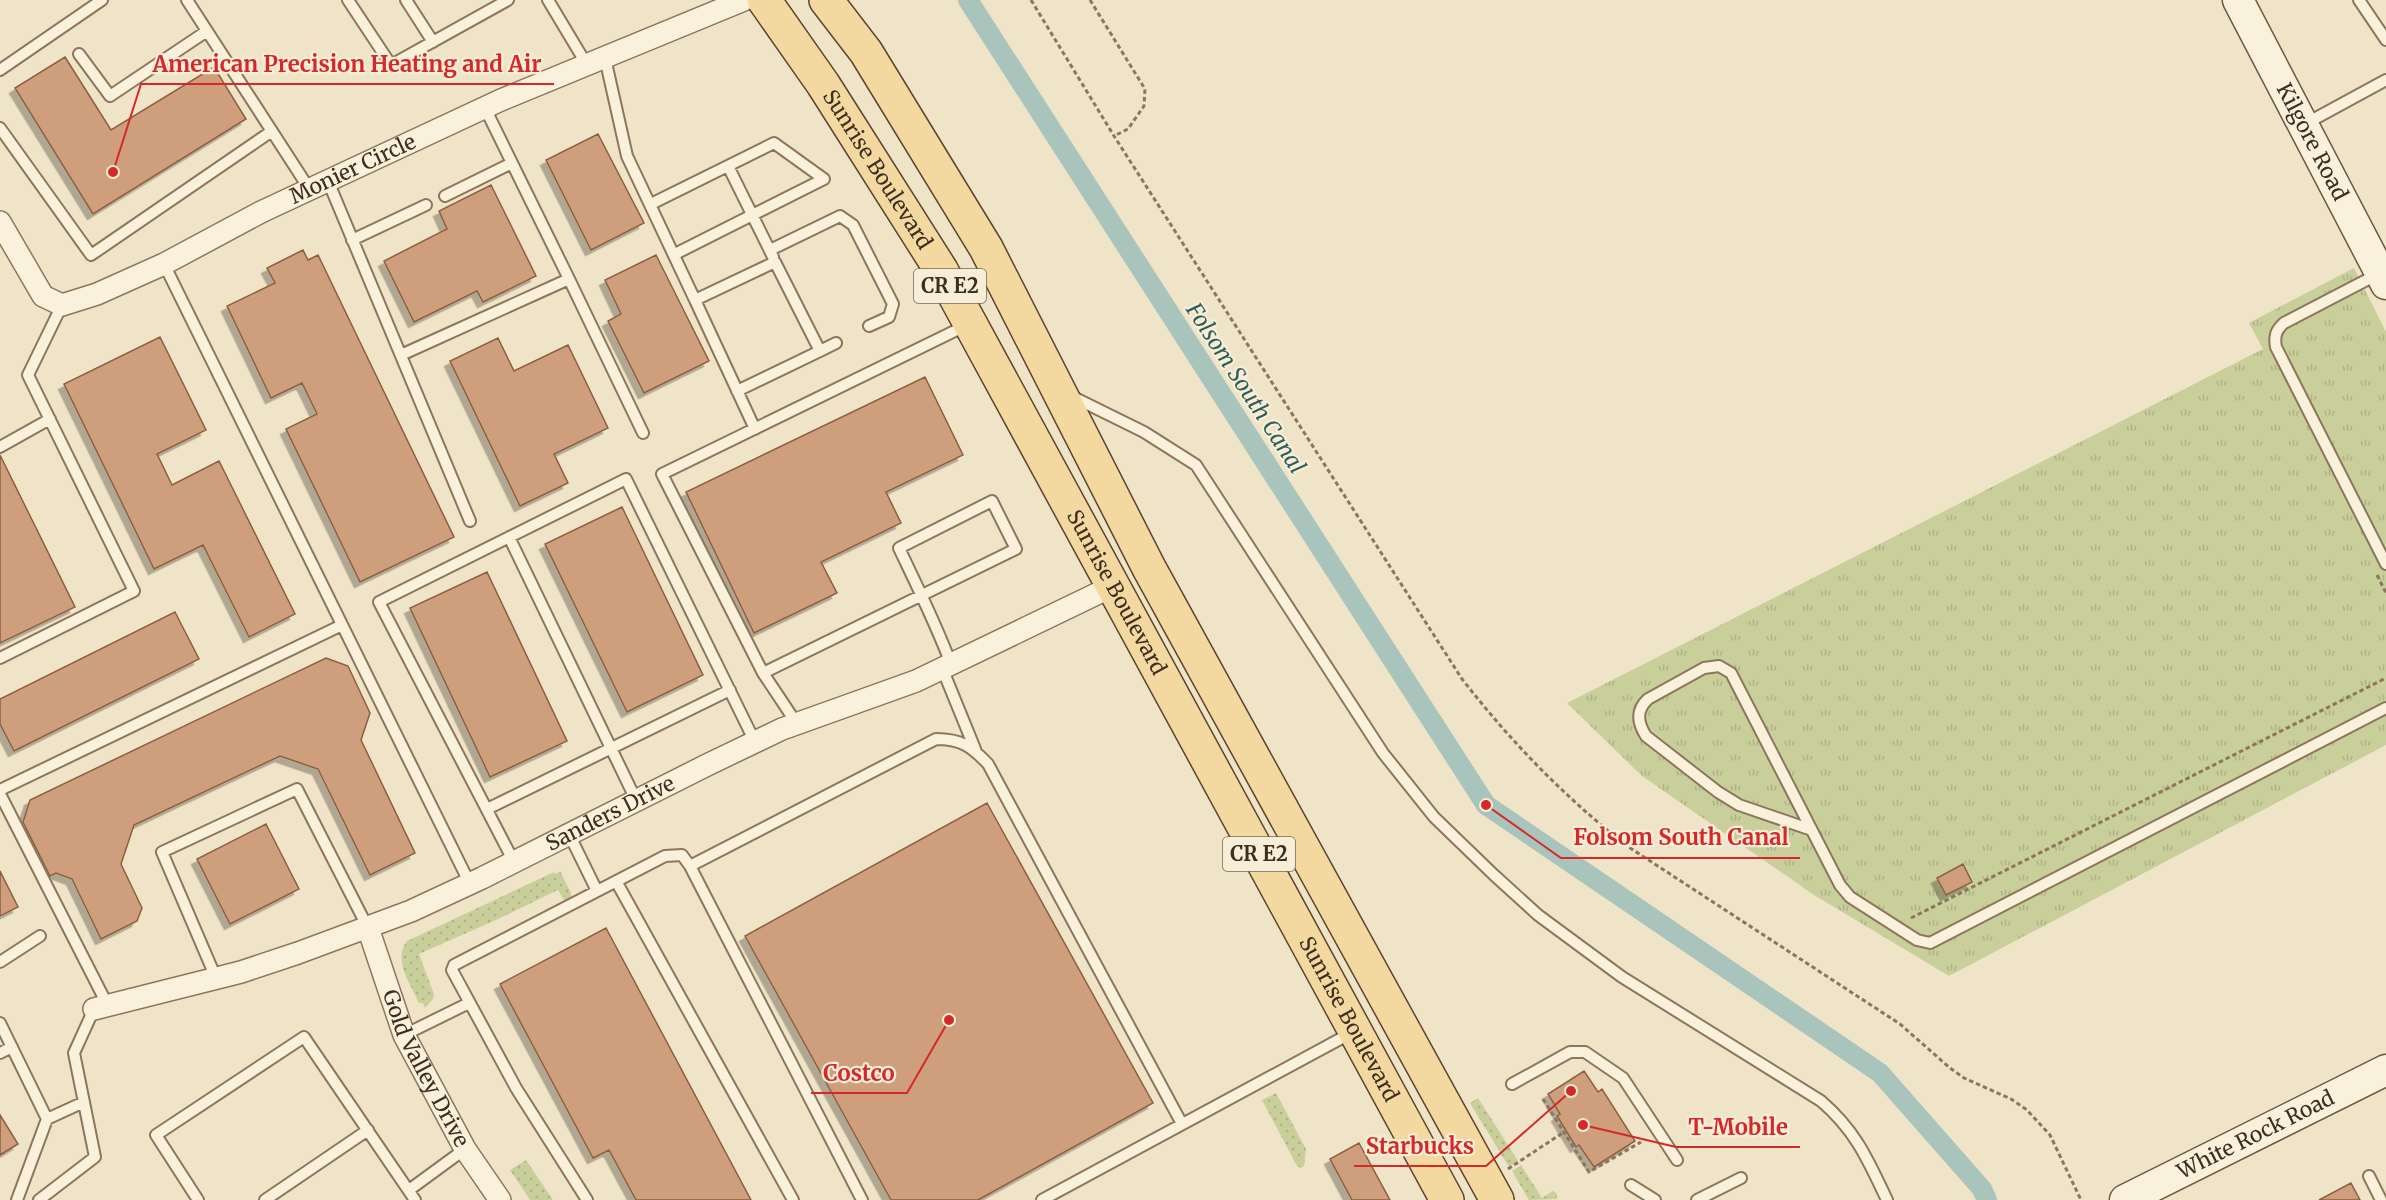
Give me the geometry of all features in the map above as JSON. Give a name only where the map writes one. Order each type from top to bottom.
[{"type":"main road","name":"Sunrise Boulevard","points":[[764,0],[829,94],[941,270],[1447,1200]]},
{"type":"main road","name":"Sunrise Boulevard","points":[[826,0],[866,52],[986,248],[1149,568],[1497,1200]]},
{"type":"main road","points":[[1113,586],[1136,589],[1146,597],[1167,632],[1199,659]]},
{"type":"street","name":"Monier Circle","points":[[62,305],[97,294],[164,264],[261,212],[485,108],[744,0]]},
{"type":"street","name":"Kilgore Road","points":[[2238,0],[2383,278]]},
{"type":"street","points":[[0,222],[43,296],[62,305]]},
{"type":"street","name":"Sanders Drive","points":[[101,1007],[216,978],[298,953],[368,928],[470,884],[755,742],[797,724],[915,681],[1113,586]]},
{"type":"street","name":"Gold Valley Drive","points":[[368,928],[404,1035],[465,1149],[500,1200]]},
{"type":"street","name":"White Rock Road","points":[[2125,1200],[2386,1070]]},
{"type":"lane","points":[[0,70],[102,0]]},
{"type":"lane","points":[[187,0],[272,132],[319,185],[352,240],[470,521]]},
{"type":"lane","points":[[348,0],[391,65],[508,0]]},
{"type":"lane","points":[[406,0],[433,42]]},
{"type":"lane","points":[[548,0],[596,61],[627,156],[675,254],[755,429]]},
{"type":"lane","points":[[2359,0],[2386,40]]},
{"type":"lane","points":[[79,54],[110,96],[207,31]]},
{"type":"lane","points":[[2303,125],[2386,80]]},
{"type":"lane","points":[[485,108],[510,164],[569,279],[643,433]]},
{"type":"lane","points":[[0,128],[91,255],[272,132]]},
{"type":"lane","points":[[651,204],[774,143],[824,179],[675,254]]},
{"type":"lane","points":[[445,196],[510,164]]},
{"type":"lane","points":[[728,166],[820,351]]},
{"type":"lane","points":[[352,240],[426,206]]},
{"type":"lane","points":[[770,250],[840,216],[854,225],[893,304],[889,317],[870,326]]},
{"type":"lane","points":[[695,300],[776,262]]},
{"type":"lane","points":[[164,264],[470,884]]},
{"type":"lane","points":[[2383,278],[2284,323],[2275,339],[2281,356],[2386,564]]},
{"type":"lane","points":[[401,355],[569,279]]},
{"type":"lane","points":[[0,658],[134,591],[28,375],[62,305]]},
{"type":"lane","points":[[797,724],[763,673],[662,474],[970,324]]},
{"type":"lane","points":[[737,390],[836,343]]},
{"type":"lane","points":[[1059,390],[1144,432],[1196,465],[1248,541],[1383,753],[1434,817],[1538,915],[1622,977],[1821,1101],[1840,1118],[1857,1140],[1887,1200]]},
{"type":"lane","points":[[0,447],[50,419]]},
{"type":"lane","points":[[514,862],[379,602],[509,537],[626,479],[755,742]]},
{"type":"lane","points":[[763,673],[921,597],[1016,549],[992,501],[899,548],[921,597],[975,749],[988,764],[1182,1124]]},
{"type":"lane","points":[[509,537],[636,800]]},
{"type":"lane","points":[[39,1200],[95,1157],[74,1053],[101,1007],[0,792],[342,625]]},
{"type":"lane","points":[[1809,829],[1739,805],[1718,792],[1646,736],[1639,722],[1641,705],[1704,669],[1719,666],[1731,673],[1809,829],[1844,892],[1917,940],[1930,943],[2386,708]]},
{"type":"lane","points":[[487,809],[729,690]]},
{"type":"lane","points":[[690,866],[936,739],[951,739],[975,749]]},
{"type":"lane","points":[[216,978],[162,852],[297,789],[368,928]]},
{"type":"lane","points":[[570,834],[597,891]]},
{"type":"lane","points":[[587,1200],[516,1088],[453,975],[454,965],[664,856],[682,855],[690,866],[862,1200]]},
{"type":"lane","points":[[616,881],[793,1200]]},
{"type":"lane","points":[[0,962],[40,936]]},
{"type":"lane","points":[[404,1035],[469,1003]]},
{"type":"lane","points":[[0,1023],[47,1119]]},
{"type":"lane","points":[[1042,1200],[1355,1030]]},
{"type":"lane","points":[[198,1200],[156,1135],[304,1037],[415,1200]]},
{"type":"lane","points":[[0,1053],[12,1047]]},
{"type":"lane","points":[[1512,1084],[1570,1052],[1585,1052],[1623,1078],[1677,1160]]},
{"type":"lane","points":[[17,1200],[47,1119],[84,1102]]},
{"type":"lane","points":[[266,1200],[368,1130]]},
{"type":"lane","points":[[409,1190],[465,1149]]},
{"type":"lane","points":[[2369,1176],[2381,1200]]},
{"type":"lane","points":[[1697,1200],[1741,1178]]},
{"type":"lane","points":[[1631,1185],[1655,1200]]},
{"type":"path","points":[[1031,0],[1114,136],[1462,679],[1501,728],[1583,811],[1624,844],[1899,1024],[1964,1078],[2011,1099],[2027,1110],[2050,1135],[2081,1200]]},
{"type":"path","points":[[1090,0],[1145,89],[1144,106],[1128,129],[1114,136]]},
{"type":"path","points":[[1910,918],[2386,678]]},
{"type":"path","points":[[1543,1099],[1589,1172],[1641,1142]]},
{"type":"path","points":[[1508,1169],[1564,1132]]},
{"type":"green space","points":[[2354,268],[2386,332],[2386,745],[1949,976],[1814,895],[1642,776],[1567,703],[2263,349],[2249,323]]},
{"type":"green space","points":[[560,871],[571,893],[567,901],[558,890],[419,954],[434,994],[433,999],[425,1008],[423,1003],[419,1003],[402,964],[401,956],[407,941]]},
{"type":"green space","points":[[1276,1093],[1306,1149],[1304,1166],[1301,1168],[1297,1166],[1262,1100]]},
{"type":"green space","points":[[1478,1098],[1518,1161],[1509,1167],[1470,1103]]},
{"type":"green space","points":[[526,1160],[553,1200],[530,1200],[510,1170]]},
{"type":"green space","points":[[1521,1165],[1542,1198],[1553,1191],[1557,1194],[1557,1199],[1529,1200],[1512,1171]]},
{"type":"building","points":[[65,57],[111,130],[214,67],[246,119],[93,214],[15,88]]},
{"type":"building","points":[[598,134],[644,223],[591,250],[546,160]]},
{"type":"building","points":[[491,185],[536,276],[483,302],[477,291],[414,322],[384,261],[447,229],[439,211]]},
{"type":"building","points":[[303,250],[308,260],[318,255],[454,537],[360,582],[286,429],[317,414],[302,383],[271,398],[227,306],[275,283],[267,268]]},
{"type":"building","points":[[656,255],[709,361],[644,393],[608,321],[621,314],[605,280]]},
{"type":"building","points":[[160,337],[206,430],[157,454],[172,485],[219,461],[295,614],[249,637],[203,545],[154,569],[64,384]]},
{"type":"building","points":[[498,338],[514,371],[568,345],[608,428],[554,454],[568,483],[520,506],[450,361]]},
{"type":"building","points":[[925,377],[963,455],[886,492],[901,523],[821,562],[837,593],[754,633],[686,492]]},
{"type":"building","points":[[0,455],[75,607],[0,643]]},
{"type":"building","points":[[622,507],[703,675],[627,712],[545,544]]},
{"type":"building","points":[[487,572],[567,741],[490,777],[410,608]]},
{"type":"building","points":[[175,612],[199,659],[14,751],[0,724],[0,699]]},
{"type":"building","points":[[326,658],[348,666],[370,713],[361,740],[415,853],[370,875],[318,769],[280,756],[134,825],[121,864],[142,908],[137,921],[101,939],[72,879],[56,873],[50,876],[23,822],[30,800]]},
{"type":"building","points":[[987,803],[1153,1103],[978,1200],[891,1200],[745,936]]},
{"type":"building","points":[[266,824],[299,889],[230,924],[197,859]]},
{"type":"building","points":[[1963,864],[1972,882],[1946,895],[1937,878]]},
{"type":"building","points":[[0,871],[18,907],[0,916]]},
{"type":"building","points":[[606,928],[751,1200],[636,1200],[609,1150],[593,1158],[500,984]]},
{"type":"building","points":[[1584,1071],[1598,1092],[1602,1089],[1635,1141],[1594,1167],[1579,1145],[1576,1147],[1557,1116],[1560,1114],[1548,1094]]},
{"type":"building","points":[[0,1115],[18,1144],[0,1155]]},
{"type":"building","points":[[1359,1143],[1390,1200],[1352,1200],[1330,1159]]},
{"type":"building","points":[[2351,1183],[2360,1200],[2319,1200]]},
{"type":"waterway","name":"Folsom South Canal","points":[[968,0],[1486,805],[1880,1073],[1982,1189],[1987,1200]]},
{"type":"place","name":"American Precision Heating and Air","points":[[113,172]]},
{"type":"place","name":"Folsom South Canal","points":[[1486,805]]},
{"type":"place","name":"Costco","points":[[949,1020]]},
{"type":"place","name":"Starbucks","points":[[1571,1091]]},
{"type":"place","name":"T-Mobile","points":[[1583,1125]]}]
